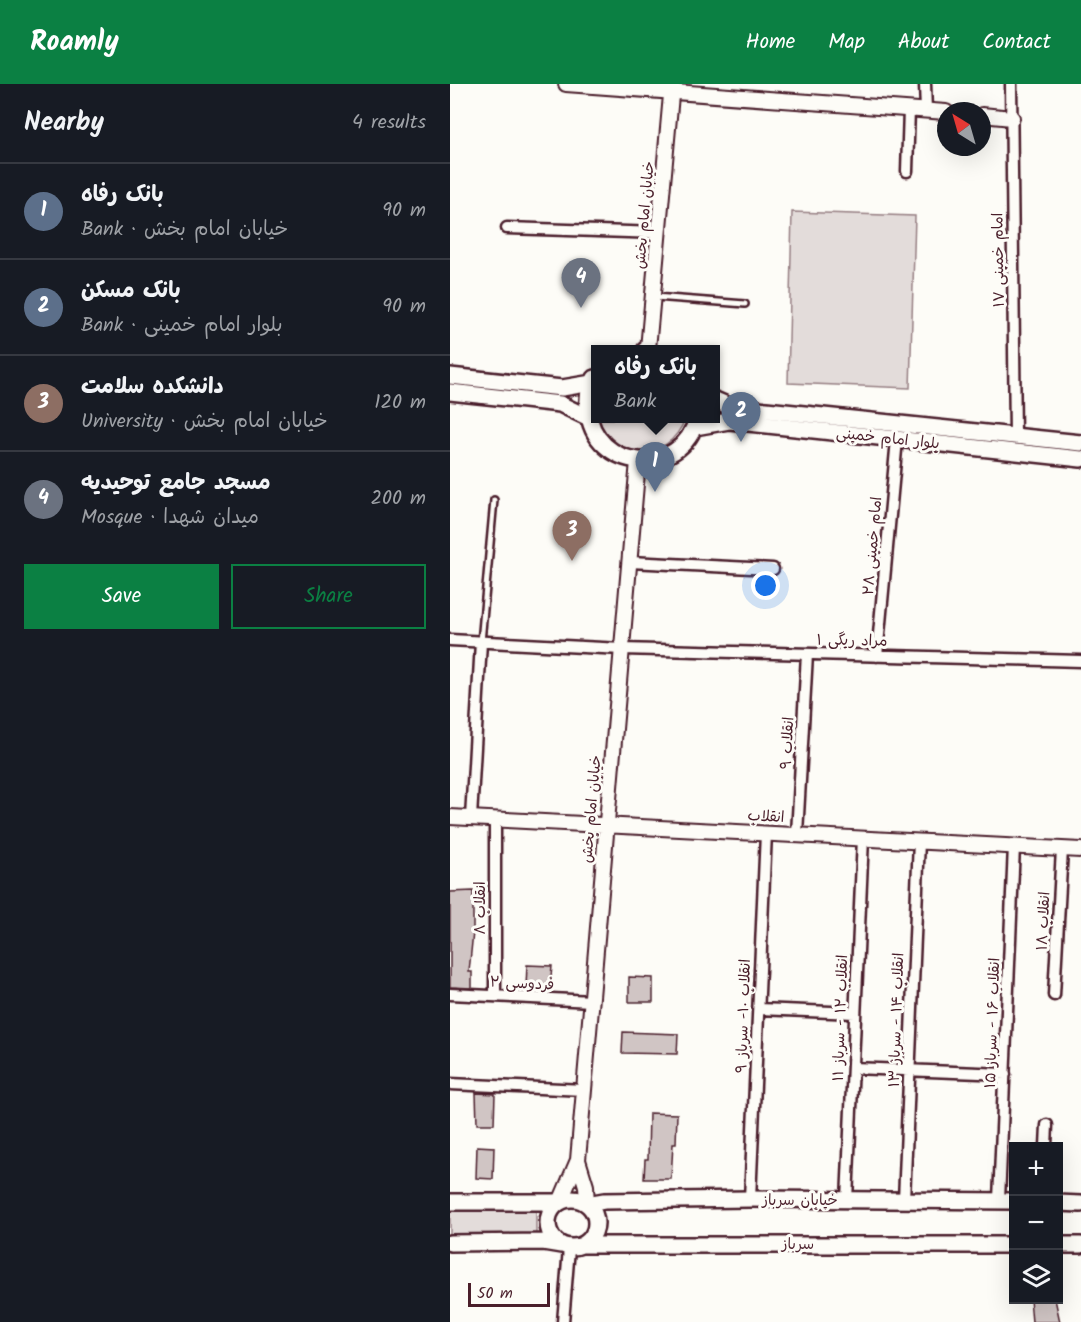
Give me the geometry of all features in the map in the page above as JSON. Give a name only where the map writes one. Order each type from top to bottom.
[{"type":"main road","points":[[450,376],[562,388],[591,381]]},
{"type":"main road","points":[[591,387],[587,400],[589,418],[595,434],[606,448],[621,457],[638,461],[656,460],[672,453],[686,442],[696,423]]},
{"type":"main road","points":[[450,392],[560,404],[589,418]]},
{"type":"main road","name":"بلوار امام خمینی","points":[[720,402],[729,406],[1081,443]]},
{"type":"main road","name":"بلوار امام خمینی","points":[[720,422],[1081,459]]},
{"type":"main road","points":[[450,1202],[560,1202],[575,1199],[587,1204],[595,1214],[597,1222],[592,1238],[571,1246],[555,1241],[548,1228],[550,1213],[560,1202]]},
{"type":"main road","name":"خیابان سرباز","points":[[587,1204],[604,1201],[750,1199],[1006,1201]]},
{"type":"main road","points":[[1063,1203],[1081,1204]]},
{"type":"main road","name":"سرباز","points":[[450,1243],[543,1242],[571,1246],[1009,1245]]},
{"type":"main road","points":[[1063,1245],[1081,1245]]},
{"type":"street","points":[[566,84],[672,87],[937,112]]},
{"type":"street","points":[[925,84],[926,111]]},
{"type":"street","name":"امام خمینی ۱۷","points":[[1011,84],[1015,436]]},
{"type":"street","name":"خیابان امام بخش","points":[[647,345],[672,87]]},
{"type":"street","points":[[907,171],[909,109]]},
{"type":"street","points":[[991,116],[1012,118]]},
{"type":"street","points":[[507,228],[659,232]]},
{"type":"street","name":"امام خمینی ۲۸","points":[[876,656],[897,439]]},
{"type":"street","name":"خیابان امام بخش","points":[[578,1160],[638,461]]},
{"type":"street","points":[[630,562],[772,569]]},
{"type":"street","name":"مراد ریگی ۱","points":[[450,640],[622,649],[1081,661]]},
{"type":"street","points":[[471,818],[481,642]]},
{"type":"street","name":"انقلاب ۹","points":[[797,834],[807,654]]},
{"type":"street","name":"انقلاب","points":[[450,817],[1081,850]]},
{"type":"street","name":"انقلاب ۸","points":[[495,819],[495,996]]},
{"type":"street","name":"انقلاب ۱۰- سرباز ۹","points":[[750,1199],[766,833]]},
{"type":"street","name":"انقلاب ۱۲ - سرباز ۱۱","points":[[848,1200],[863,838]]},
{"type":"street","name":"انقلاب ۱۴ - سرباز ۱۳","points":[[904,1200],[919,841]]},
{"type":"street","name":"انقلاب ۱۶ - سرباز ۱۵","points":[[1006,1201],[1005,1074],[1014,846]]},
{"type":"street","name":"انقلاب ۱۸","points":[[1054,995],[1062,849]]},
{"type":"street","name":"فردوسی ۲","points":[[450,994],[592,1001]]},
{"type":"street","points":[[759,1009],[855,1013]]},
{"type":"street","points":[[853,1068],[1005,1074]]},
{"type":"street","points":[[450,1084],[584,1090]]},
{"type":"street","points":[[1046,1142],[1047,1125]]},
{"type":"street","points":[[560,1202],[578,1160]]},
{"type":"street","points":[[578,1160],[586,1186],[587,1204]]},
{"type":"street","points":[[563,1322],[571,1246]]},
{"type":"lane","points":[[653,297],[745,304]]},
{"type":"lane","points":[[481,642],[494,500]]},
{"type":"shaded area","points":[[792,212],[915,216],[910,388],[788,383]]},
{"type":"shaded area","points":[[600,423],[683,423],[677,434],[666,444],[655,450],[642,452],[617,443],[606,433]]},
{"type":"shaded area","points":[[450,1210],[536,1211],[536,1235],[450,1236]]},
{"type":"building","points":[[473,891],[473,932],[469,972],[472,972],[472,988],[450,987],[450,892]]},
{"type":"building","points":[[527,965],[552,966],[550,987],[526,987]]},
{"type":"building","points":[[629,977],[653,978],[653,1002],[629,1002]]},
{"type":"building","points":[[623,1032],[678,1034],[677,1054],[622,1053]]},
{"type":"building","points":[[476,1093],[495,1094],[494,1124],[477,1124]]},
{"type":"building","points":[[649,1113],[677,1114],[671,1179],[644,1179],[645,1159],[648,1159]]},
{"type":"building","points":[[477,1146],[494,1147],[493,1179],[476,1178]]},
{"type":"building","points":[[1030,1304],[1056,1304],[1060,1322],[1032,1322]]},
{"type":"place","name":"مسجد جامع توحیدیه","points":[[581,308]]},
{"type":"place","name":"بانک مسکن","points":[[741,442]]},
{"type":"place","name":"بانک رفاه","points":[[655,492]]},
{"type":"place","name":"دانشکده سلامت","points":[[572,561]]}]
